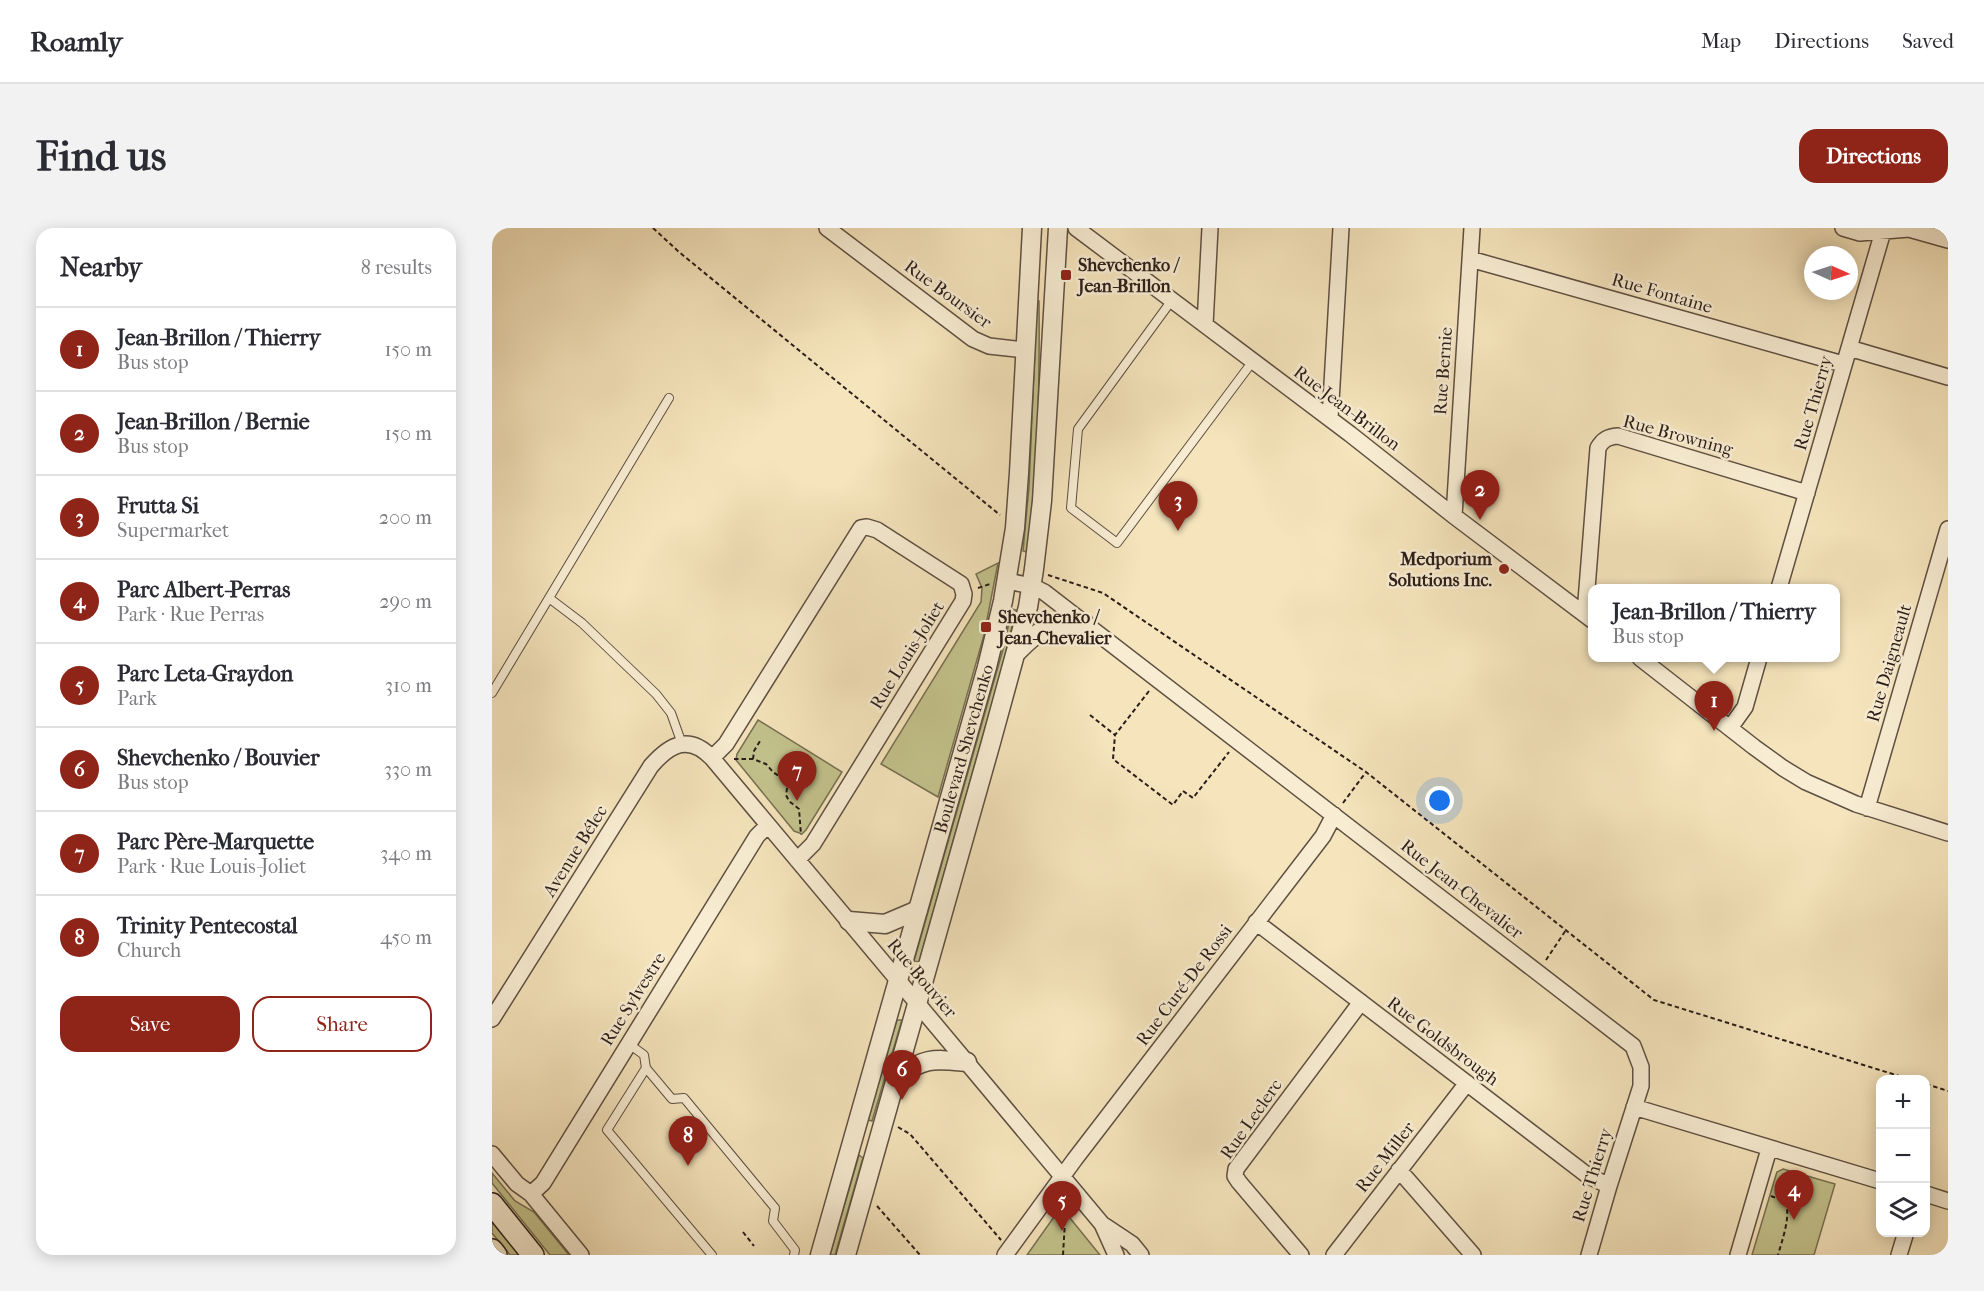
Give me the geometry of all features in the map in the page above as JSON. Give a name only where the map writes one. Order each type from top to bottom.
[{"type":"main road","points":[[492,1204],[533,1255]]},
{"type":"main road","points":[[492,1250],[496,1255]]},
{"type":"street","name":"Rue Boursier","points":[[827,228],[973,339],[989,346],[1025,350]]},
{"type":"street","name":"Boulevard Shevchenko","points":[[820,1255],[987,667],[1007,581],[1018,492],[1032,228]]},
{"type":"street","name":"Boulevard Shevchenko","points":[[846,1255],[1017,652],[1032,586],[1042,501],[1058,228]]},
{"type":"street","name":"Rue Jean-Brillon","points":[[1076,228],[1092,236],[1172,300],[1588,616]]},
{"type":"street","points":[[1205,325],[1210,228]]},
{"type":"street","points":[[1330,419],[1341,228]]},
{"type":"street","name":"Rue Bernie","points":[[1454,516],[1472,228]]},
{"type":"street","points":[[1843,228],[1860,233],[1909,229],[1948,240]]},
{"type":"street","name":"Rue Thierry","points":[[1780,584],[1884,230]]},
{"type":"street","name":"Rue Fontaine","points":[[1470,259],[1843,364]]},
{"type":"street","points":[[1849,348],[1948,377]]},
{"type":"street","name":"Rue Browning","points":[[1591,584],[1598,448],[1608,437],[1618,436],[1807,493]]},
{"type":"street","name":"Rue Louis-Joliet","points":[[712,758],[726,744],[861,528],[877,530],[960,584],[964,594],[963,601],[813,844],[797,860]]},
{"type":"street","name":"Rue Daigneault","points":[[1867,808],[1948,529]]},
{"type":"street","name":"Rue Jean-Chevalier","points":[[1007,581],[1032,586],[1044,592],[1633,1046],[1640,1060],[1642,1074],[1641,1086],[1634,1107]]},
{"type":"street","points":[[1017,652],[1033,636],[1046,628],[1085,624]]},
{"type":"street","points":[[1646,662],[1783,768],[1806,782],[1867,808],[1948,833]]},
{"type":"street","points":[[1730,728],[1745,707],[1758,662]]},
{"type":"street","points":[[682,744],[696,745],[712,758]]},
{"type":"street","name":"Avenue Bélec","points":[[492,1019],[651,766],[666,752],[682,744]]},
{"type":"street","name":"Rue Bouvier","points":[[712,758],[1102,1224],[1116,1255]]},
{"type":"street","name":"Rue Curé-De Rossi","points":[[1005,1255],[1323,836],[1334,815]]},
{"type":"street","name":"Rue Sylvestre","points":[[531,1194],[543,1183],[757,836],[768,825]]},
{"type":"street","points":[[849,921],[885,924],[918,910]]},
{"type":"street","name":"Rue Goldsbrough","points":[[1256,922],[1587,1175],[1609,1186]]},
{"type":"street","name":"Rue Leclerc","points":[[1301,1255],[1239,1182],[1235,1176],[1236,1169],[1361,1002]]},
{"type":"street","points":[[896,1077],[912,1066],[927,1060],[967,1062]]},
{"type":"street","name":"Rue Miller","points":[[1334,1255],[1467,1083]]},
{"type":"street","points":[[1634,1107],[1876,1180]]},
{"type":"street","name":"Rue Thierry","points":[[1589,1255],[1634,1107]]},
{"type":"street","points":[[1738,1255],[1770,1149]]},
{"type":"street","points":[[492,1154],[517,1184],[531,1194],[581,1255]]},
{"type":"street","points":[[1399,1170],[1473,1255]]},
{"type":"street","points":[[1930,1195],[1948,1201]]},
{"type":"street","name":"Rue Bouvier","points":[[1102,1224],[1132,1244],[1141,1255]]},
{"type":"street","points":[[1899,1255],[1905,1237]]},
{"type":"lane","points":[[1172,300],[1078,429],[1071,508],[1117,543],[1253,361]]},
{"type":"lane","points":[[492,693],[669,398]]},
{"type":"lane","points":[[549,598],[582,622],[656,694],[671,713],[682,744]]},
{"type":"lane","points":[[629,1044],[644,1055],[646,1068],[672,1099],[684,1098],[776,1208],[772,1221],[795,1250],[794,1255]]},
{"type":"lane","points":[[646,1068],[607,1130],[712,1255]]},
{"type":"path","points":[[653,228],[1004,518]]},
{"type":"path","points":[[1048,575],[1104,593],[1366,772],[1654,999],[1896,1075]]},
{"type":"path","points":[[978,588],[986,584]]},
{"type":"path","points":[[1150,689],[1115,735],[1113,759],[1173,805],[1183,791],[1193,798],[1231,750]]},
{"type":"path","points":[[1090,715],[1115,735]]},
{"type":"path","points":[[753,759],[754,751],[760,741]]},
{"type":"path","points":[[734,759],[753,759],[766,764],[772,772],[788,782],[786,795],[789,801],[799,809],[801,835]]},
{"type":"path","points":[[1334,815],[1366,772]]},
{"type":"path","points":[[1537,972],[1566,930]]},
{"type":"path","points":[[1930,1085],[1948,1091]]},
{"type":"path","points":[[894,1126],[910,1134],[1001,1240]]},
{"type":"path","points":[[1768,1196],[1783,1201],[1787,1208],[1778,1255]]},
{"type":"path","points":[[873,1202],[920,1255]]},
{"type":"path","points":[[1064,1255],[1066,1204]]},
{"type":"path","points":[[743,1232],[754,1246]]},
{"type":"shaded area","points":[[1037,301],[1039,301],[1038,426],[1027,552],[1023,551],[1029,487]]},
{"type":"shaded area","points":[[998,563],[984,635],[938,797],[881,764],[981,602],[982,588],[976,574]]},
{"type":"shaded area","points":[[1012,609],[1016,610],[1003,664],[919,962],[914,961],[1004,646]]},
{"type":"shaded area","points":[[758,720],[842,772],[802,834],[794,831],[736,760],[737,754]]},
{"type":"shaded area","points":[[897,1020],[902,1020],[872,1121],[868,1120]]},
{"type":"shaded area","points":[[859,1155],[863,1158],[835,1255],[830,1255]]},
{"type":"shaded area","points":[[1783,1169],[1835,1184],[1814,1255],[1752,1255],[1777,1172]]},
{"type":"shaded area","points":[[492,1173],[515,1201],[534,1212],[569,1255],[550,1255],[492,1183]]},
{"type":"shaded area","points":[[1061,1207],[1100,1255],[1027,1255]]},
{"type":"shaded area","points":[[492,1221],[520,1255],[510,1255],[492,1233]]},
{"type":"place","name":"Shevchenko / Jean-Brillon","points":[[1066,275]]},
{"type":"place","name":"Jean-Brillon / Bernie","points":[[1480,520]]},
{"type":"place","name":"Frutta Si","points":[[1178,531]]},
{"type":"place","name":"Medporium Solutions Inc.","points":[[1504,569]]},
{"type":"place","name":"Shevchenko / Jean-Chevalier","points":[[986,627]]},
{"type":"place","name":"Jean-Brillon / Thierry","points":[[1714,731]]},
{"type":"place","name":"Parc Père-Marquette","points":[[797,801]]},
{"type":"place","name":"Shevchenko / Bouvier","points":[[902,1100]]},
{"type":"place","name":"Trinity Pentecostal","points":[[688,1166]]},
{"type":"place","name":"Parc Albert-Perras","points":[[1794,1220]]},
{"type":"place","name":"Parc Leta-Graydon","points":[[1062,1231]]}]
